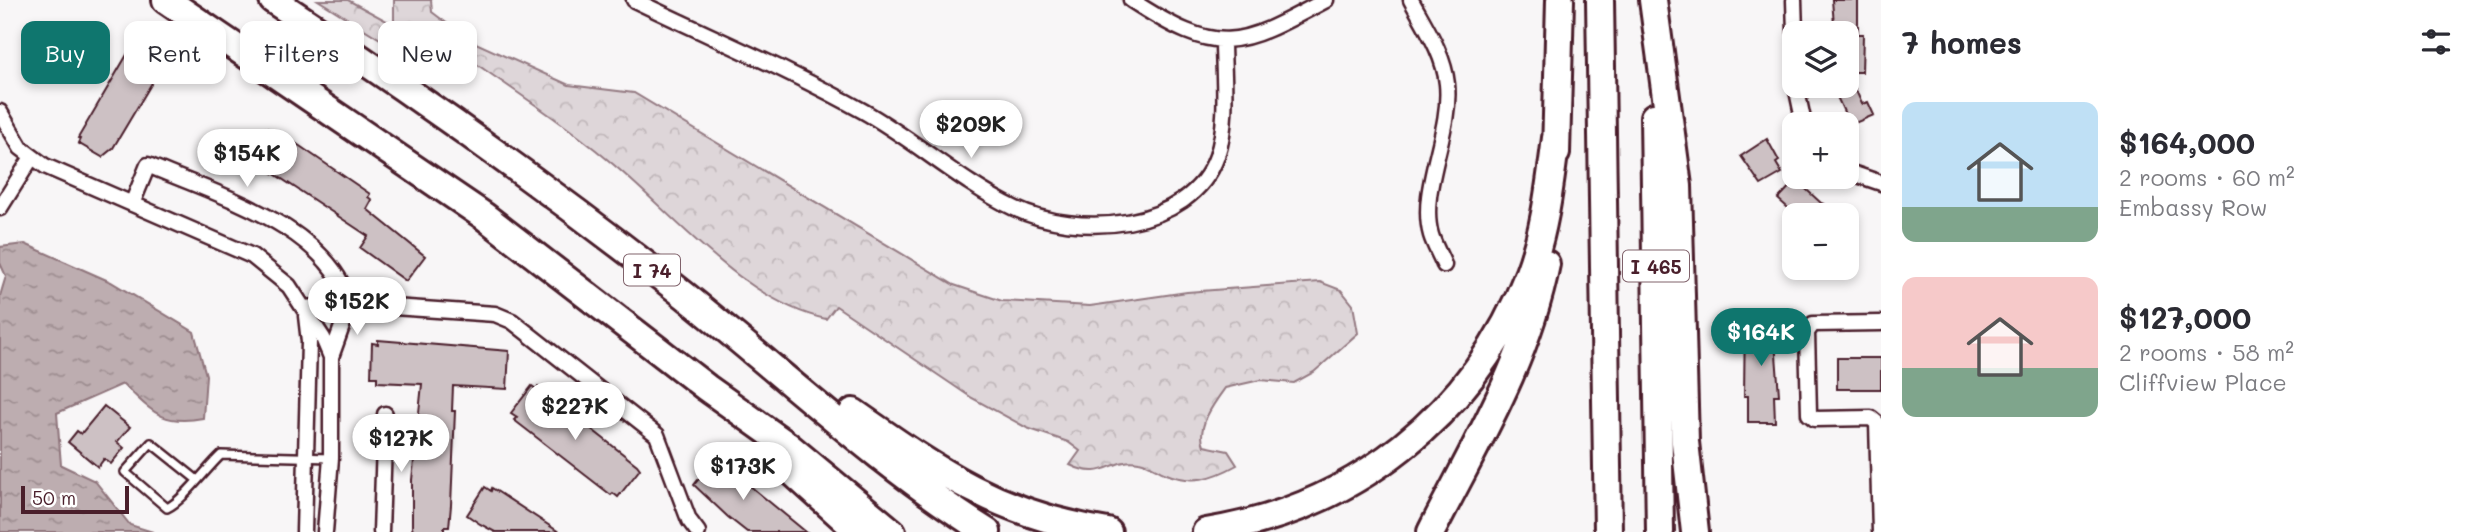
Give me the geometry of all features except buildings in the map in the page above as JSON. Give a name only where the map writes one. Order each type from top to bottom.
[{"type":"highway","name":"I 74","points":[[166,0],[484,216],[787,445],[892,532]]},
{"type":"highway","name":"I 74","points":[[273,0],[413,92],[508,159],[681,292],[883,458],[987,532]]},
{"type":"highway","points":[[1432,532],[1492,416],[1531,322],[1552,235],[1557,189],[1560,0]]},
{"type":"highway","name":"I 465","points":[[1600,0],[1608,532]]},
{"type":"highway","points":[[1652,0],[1678,186],[1685,442],[1695,532]]},
{"type":"highway","name":"I 465","points":[[1652,0],[1660,532]]},
{"type":"highway","points":[[1206,532],[1275,516],[1358,480],[1403,448],[1449,406],[1483,361],[1529,273],[1542,232],[1556,138]]},
{"type":"highway","points":[[681,292],[953,481],[1028,514],[1108,532]]},
{"type":"highway","points":[[707,387],[776,457],[859,532]]},
{"type":"street","points":[[634,0],[859,109],[1015,208],[1053,221],[1072,223],[1123,221],[1161,213],[1179,203],[1204,180],[1214,163],[1222,136],[1223,40]]},
{"type":"street","points":[[1131,0],[1178,29],[1223,40],[1260,34],[1326,0]]},
{"type":"street","points":[[1411,0],[1436,47],[1447,86],[1447,107],[1430,201],[1430,233],[1444,265]]},
{"type":"street","points":[[1794,0],[1795,21]]},
{"type":"street","points":[[0,111],[6,136],[32,158],[252,257],[279,276],[304,308],[331,358]]},
{"type":"street","points":[[0,208],[32,158]]},
{"type":"street","points":[[132,204],[148,165],[277,222],[321,253],[342,284],[350,304],[331,358],[331,458],[325,532]]},
{"type":"street","points":[[1859,175],[1881,183]]},
{"type":"street","points":[[304,308],[350,304],[495,314],[512,321],[657,435],[689,520],[698,532]]},
{"type":"street","points":[[304,308],[309,342],[304,532]]},
{"type":"street","points":[[1880,532],[1877,423],[1871,418],[1815,419],[1809,414],[1807,332],[1810,326],[1881,323]]},
{"type":"street","points":[[381,532],[385,414]]},
{"type":"lane","points":[[196,479],[151,443],[125,472],[167,508],[178,503],[196,479],[220,455],[331,458]]},
{"type":"green space","points":[[318,0],[348,0],[387,21],[378,21],[378,38],[364,29],[364,21],[351,21]]},
{"type":"green space","points":[[394,0],[431,0],[432,12],[444,21],[394,21]]},
{"type":"green space","points":[[477,44],[569,85],[634,93],[954,285],[1002,301],[1090,306],[1187,292],[1320,282],[1341,290],[1353,305],[1358,333],[1314,372],[1294,383],[1260,380],[1225,388],[1207,416],[1202,439],[1204,446],[1228,451],[1237,465],[1228,470],[1202,479],[1184,479],[1139,462],[1129,461],[1100,470],[1082,470],[1070,465],[1080,451],[1068,442],[1027,428],[972,398],[836,306],[826,319],[795,309],[737,275],[633,181],[543,111],[477,64]]},
{"type":"water","points":[[25,244],[111,282],[194,332],[206,375],[203,418],[167,418],[150,409],[123,384],[57,413],[61,465],[95,481],[130,525],[153,532],[0,532],[0,296],[6,276],[0,263],[0,247]]}]
